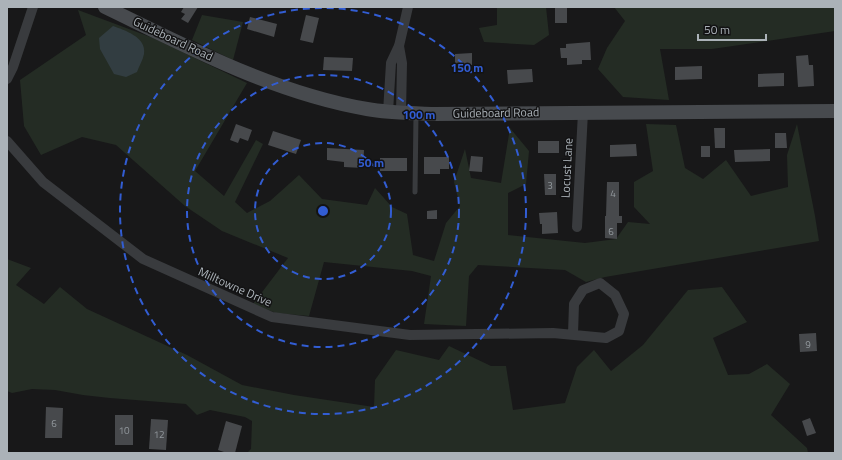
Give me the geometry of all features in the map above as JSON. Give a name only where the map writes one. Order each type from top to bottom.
[{"type":"street","points":[[7,79],[13,67],[33,7]]},
{"type":"street","name":"Guideboard Road","points":[[106,7],[267,82],[291,91],[331,102],[368,109],[416,113],[835,111]]},
{"type":"street","points":[[394,112],[402,63],[399,46],[408,7]]},
{"type":"street","name":"Locust Lane","points":[[576,226],[583,112]]},
{"type":"street","name":"Milltowne Drive","points":[[7,141],[43,182],[143,259],[272,318],[410,335],[553,333],[606,338],[619,331],[624,314],[615,295],[600,283],[584,290],[574,304],[573,334]]},
{"type":"lane","points":[[416,113],[416,192]]},
{"type":"shaded area","points":[[497,7],[546,7],[549,35],[534,45],[484,42],[479,28],[497,25]]},
{"type":"shaded area","points":[[614,7],[835,7],[835,31],[712,49],[660,49],[669,100],[623,97],[598,69],[607,48],[625,21]]},
{"type":"shaded area","points":[[78,10],[153,38],[247,83],[195,171],[224,196],[256,140],[263,144],[235,202],[247,213],[270,201],[299,175],[322,199],[367,205],[375,188],[392,207],[407,214],[413,255],[434,261],[446,223],[460,206],[454,182],[465,149],[471,178],[501,183],[510,128],[529,151],[526,184],[508,193],[508,235],[585,243],[616,239],[628,222],[650,224],[634,207],[634,182],[653,171],[646,124],[676,125],[685,168],[703,179],[726,160],[751,196],[788,187],[787,155],[797,124],[819,241],[605,277],[586,282],[565,270],[478,265],[469,276],[466,326],[424,324],[431,276],[412,271],[324,262],[309,316],[276,313],[253,304],[288,258],[222,231],[185,206],[116,145],[82,137],[41,155],[24,126],[20,80],[86,35]]},
{"type":"shaded area","points":[[202,15],[243,22],[233,60],[192,40]]},
{"type":"shaded area","points":[[113,26],[134,35],[142,43],[144,48],[144,54],[137,72],[126,77],[114,74],[100,49],[99,38]]},
{"type":"shaded area","points":[[7,259],[31,268],[16,285],[44,304],[60,287],[87,309],[187,355],[242,385],[294,395],[374,407],[375,380],[396,350],[439,360],[449,346],[491,366],[506,366],[513,410],[565,403],[577,367],[594,350],[611,371],[643,345],[688,290],[722,287],[747,322],[713,338],[728,375],[749,374],[767,364],[790,384],[771,415],[807,448],[808,453],[247,453],[251,449],[252,421],[245,417],[210,410],[197,415],[186,404],[110,398],[55,390],[32,389],[12,393],[7,391]]},
{"type":"building","points":[[184,7],[198,7],[188,23],[181,19],[185,14],[181,12]]},
{"type":"building","points":[[555,7],[567,7],[567,23],[555,23]]},
{"type":"building","points":[[306,15],[319,18],[313,43],[300,40]]},
{"type":"building","points":[[250,17],[277,24],[274,37],[247,29]]},
{"type":"building","points":[[590,42],[591,60],[582,60],[582,64],[567,65],[567,58],[561,58],[560,48],[566,48],[566,44]]},
{"type":"building","points":[[472,53],[472,65],[455,65],[455,54]]},
{"type":"building","points":[[808,55],[809,65],[813,65],[814,86],[798,87],[796,56]]},
{"type":"building","points":[[324,57],[353,58],[352,71],[323,70]]},
{"type":"building","points":[[702,66],[702,79],[675,80],[675,67]]},
{"type":"building","points":[[532,69],[533,82],[508,84],[507,70]]},
{"type":"building","points":[[784,73],[784,86],[758,87],[758,74]]},
{"type":"building","points":[[236,124],[252,130],[248,141],[240,138],[238,143],[230,140]]},
{"type":"building","points":[[714,128],[725,128],[725,148],[715,148]]},
{"type":"building","points":[[273,131],[301,140],[296,154],[268,145]]},
{"type":"building","points":[[775,133],[786,133],[787,148],[775,148]]},
{"type":"building","points":[[538,141],[559,141],[559,153],[538,153]]},
{"type":"building","points":[[636,144],[637,156],[610,157],[610,145]]},
{"type":"building","points":[[701,146],[710,146],[710,157],[701,157]]},
{"type":"building","points":[[327,148],[364,150],[363,168],[344,167],[344,162],[327,160]]},
{"type":"building","points":[[770,149],[770,161],[735,162],[734,150]]},
{"type":"building","points":[[471,156],[483,157],[482,172],[469,171]]},
{"type":"building","points":[[424,157],[449,157],[449,169],[440,169],[440,174],[424,174]]},
{"type":"building","points":[[380,158],[407,158],[407,171],[380,171]]},
{"type":"building","points":[[544,174],[556,174],[556,195],[545,195]]},
{"type":"building","points":[[607,182],[619,182],[619,216],[622,216],[622,223],[617,223],[617,239],[605,238]]},
{"type":"building","points":[[437,210],[437,219],[427,219],[427,211]]},
{"type":"building","points":[[557,212],[558,233],[542,234],[542,224],[540,224],[539,213]]},
{"type":"building","points":[[816,333],[817,351],[800,352],[799,334]]},
{"type":"building","points":[[46,407],[63,408],[62,438],[45,438]]},
{"type":"building","points":[[115,415],[133,415],[133,445],[115,445]]},
{"type":"building","points":[[810,418],[816,433],[807,436],[802,421]]},
{"type":"building","points":[[151,419],[168,420],[166,450],[149,449]]},
{"type":"building","points":[[226,421],[242,426],[235,453],[227,453],[218,450]]}]
